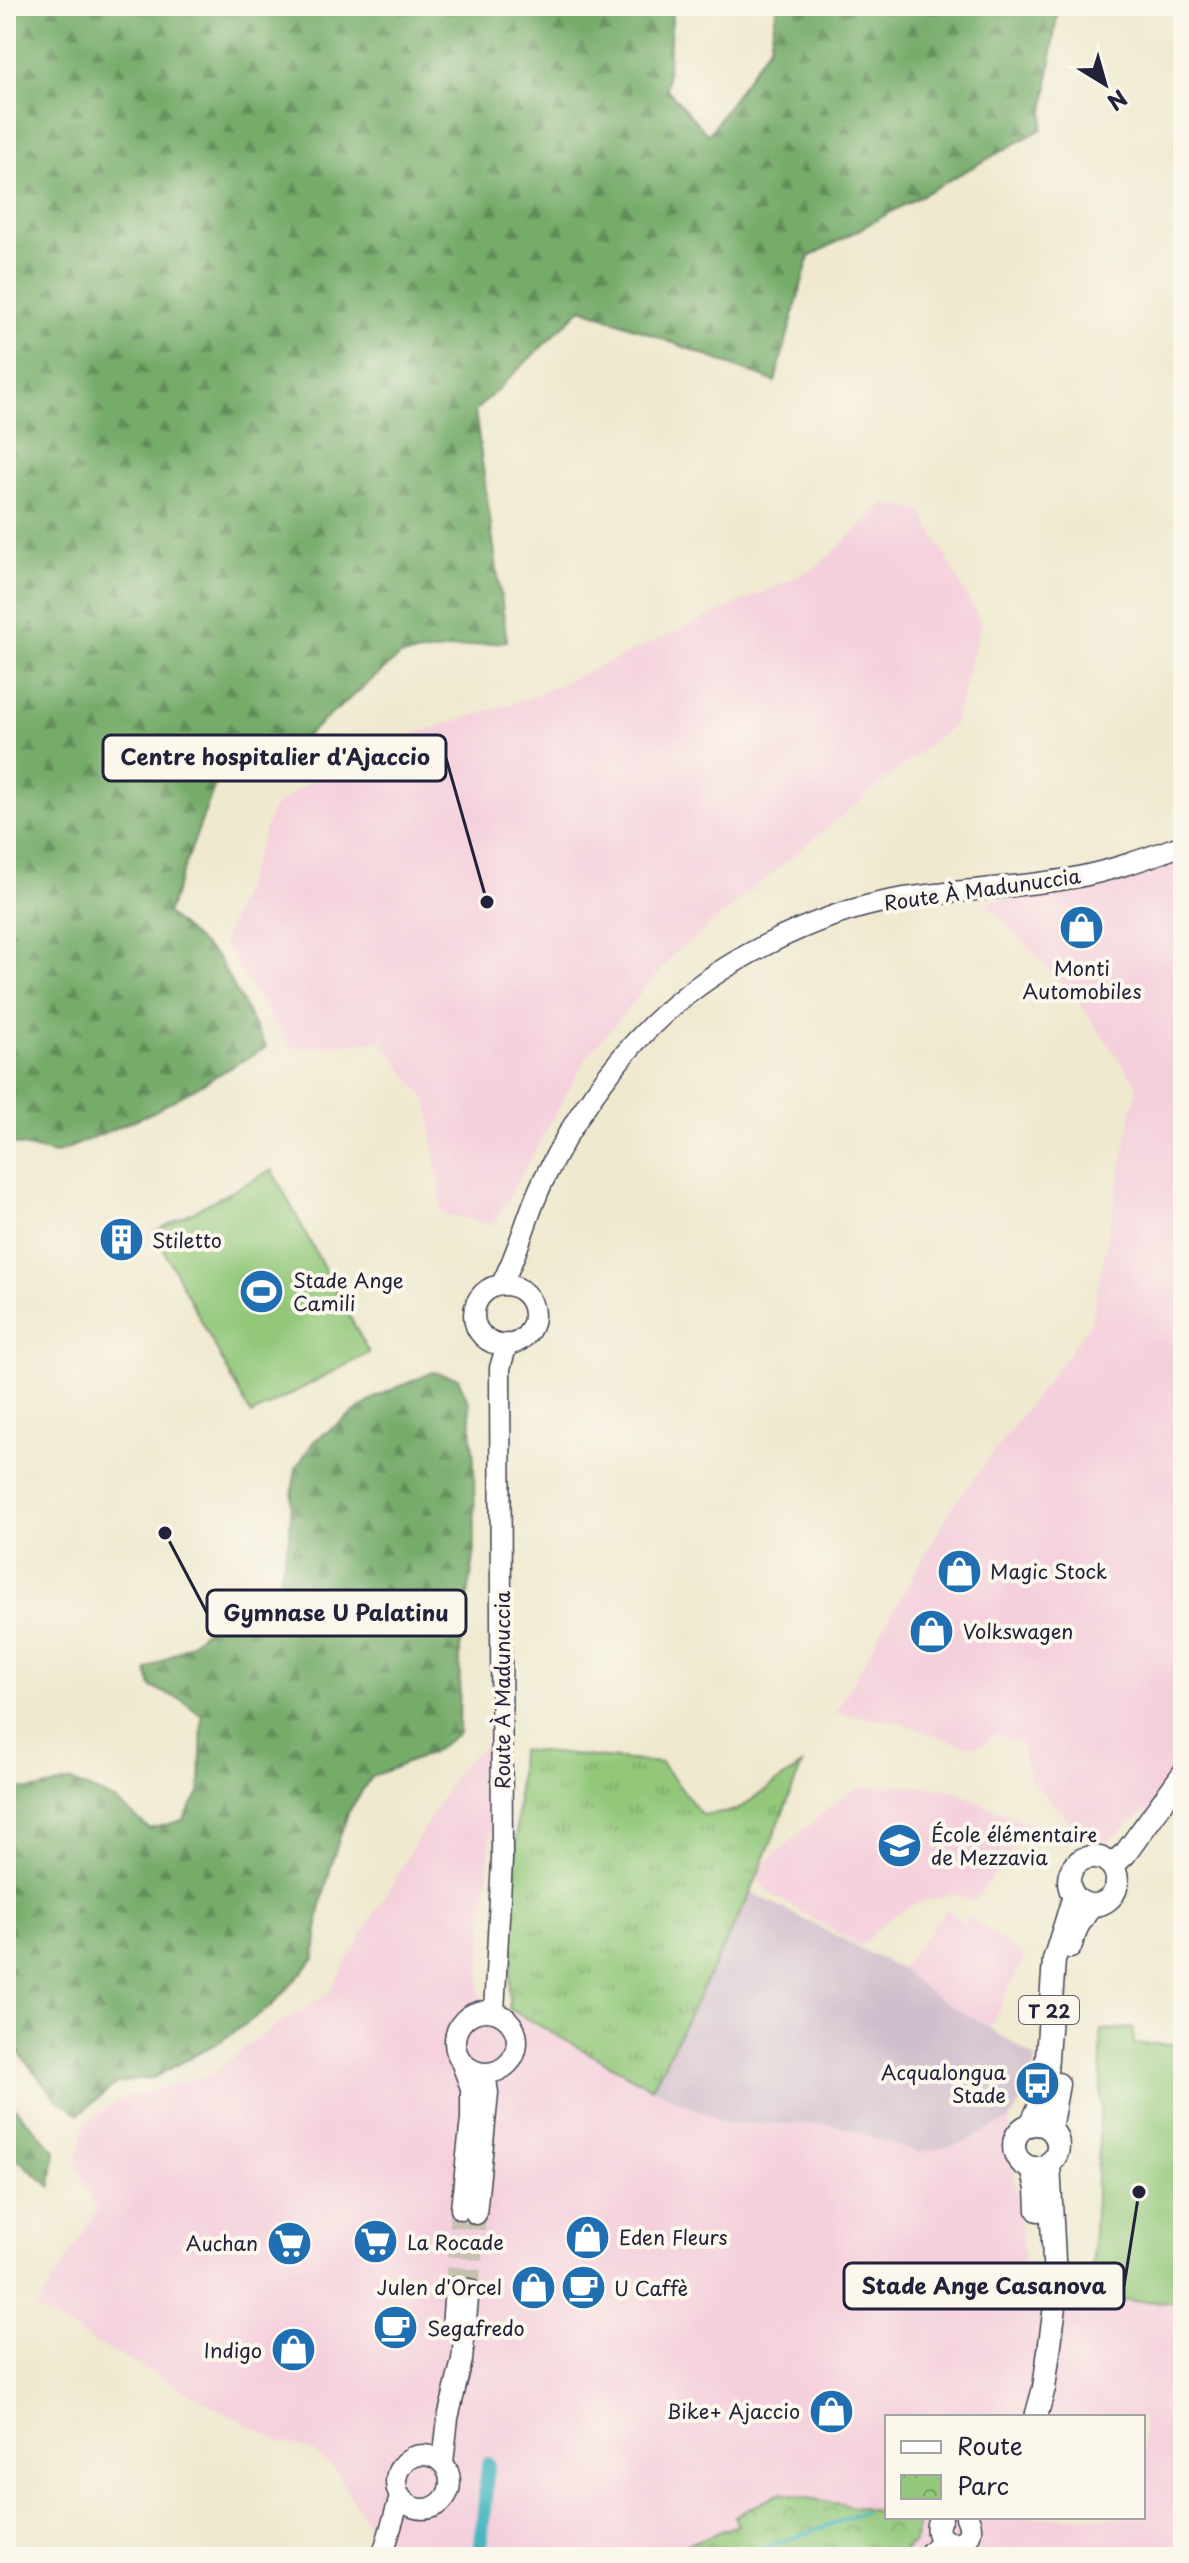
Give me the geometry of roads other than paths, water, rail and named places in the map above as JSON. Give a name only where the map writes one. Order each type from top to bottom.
[{"type":"main road","name":"Route À Madunuccia","points":[[510,1287],[515,1259],[543,1180],[577,1121],[613,1070],[652,1024],[738,960],[782,937],[842,913],[896,900],[1072,878],[1131,863],[1183,845]]},
{"type":"main road","points":[[510,1287],[531,1303],[532,1323],[522,1338],[500,1343],[480,1333],[475,1309],[482,1295],[510,1287]]},
{"type":"main road","name":"Route À Madunuccia","points":[[494,2012],[502,1845],[500,1343]]},
{"type":"main road","points":[[1112,1866],[1125,1854],[1183,1774]]},
{"type":"main road","points":[[1094,1856],[1107,1861],[1117,1881],[1116,1889],[1106,1901],[1082,1900],[1070,1888],[1070,1872],[1080,1860],[1094,1856]]},
{"type":"main road","name":"T 22","points":[[1041,2127],[1057,2098],[1065,1964],[1082,1900]]},
{"type":"main road","points":[[460,2059],[471,2069],[485,2073],[500,2069],[511,2060],[517,2046],[515,2031],[507,2019],[494,2012],[481,2011],[460,2024],[455,2036],[455,2048],[471,2088],[468,2212],[488,2093],[485,2073]]},
{"type":"main road","points":[[1041,2127],[1057,2142],[1055,2157],[1040,2165],[1019,2161],[1014,2147],[1020,2130],[1041,2127]]},
{"type":"main road","points":[[1022,2415],[1036,2360],[1041,2300],[1037,2189],[1040,2165]]},
{"type":"main road","points":[[1037,2415],[1044,2388],[1056,2299],[1040,2165]]},
{"type":"main road","points":[[443,2463],[448,2418],[462,2360],[462,2288]]},
{"type":"main road","points":[[383,2553],[400,2497],[396,2483],[400,2468],[405,2461],[421,2454],[448,2418]]},
{"type":"main road","points":[[383,2553],[422,2509],[438,2504],[448,2492],[450,2477],[443,2463],[421,2454]]},
{"type":"main road","points":[[400,2497],[422,2509]]},
{"type":"main road","points":[[940,2519],[937,2528],[943,2540],[953,2544],[963,2541],[969,2534],[969,2519]]},
{"type":"main road","points":[[927,2557],[943,2540]]},
{"type":"waterway","points":[[480,2557],[488,2464]]},
{"type":"waterway","points":[[739,2557],[863,2513]]},
{"type":"tunnel","points":[[455,2287],[461,2209]]},
{"type":"tunnel","points":[[469,2289],[476,2214]]},
{"type":"place","name":"Centre hospitalier d'Ajaccio","points":[[487,902]]},
{"type":"place","name":"Monti Automobiles","points":[[1082,928]]},
{"type":"place","name":"Stiletto","points":[[121,1240]]},
{"type":"place","name":"Stade Ange Camili","points":[[262,1292]]},
{"type":"place","name":"Gymnase U Palatinu","points":[[165,1533]]},
{"type":"place","name":"Magic Stock","points":[[959,1571]]},
{"type":"place","name":"Volkswagen","points":[[932,1631]]},
{"type":"place","name":"École élémentaire de Mezzavia","points":[[900,1846]]},
{"type":"place","name":"Acqualongua Stade","points":[[1037,2083]]},
{"type":"place","name":"Stade Ange Casanova","points":[[1139,2192]]},
{"type":"place","name":"Eden Fleurs","points":[[588,2237]]},
{"type":"place","name":"La Rocade","points":[[376,2242]]},
{"type":"place","name":"Auchan","points":[[289,2243]]},
{"type":"place","name":"Julen d'Orcel","points":[[533,2287]]},
{"type":"place","name":"U Caffè","points":[[583,2288]]},
{"type":"place","name":"Segafredo","points":[[396,2328]]},
{"type":"place","name":"Indigo","points":[[293,2350]]},
{"type":"place","name":"Bike+ Ajaccio","points":[[831,2411]]}]
